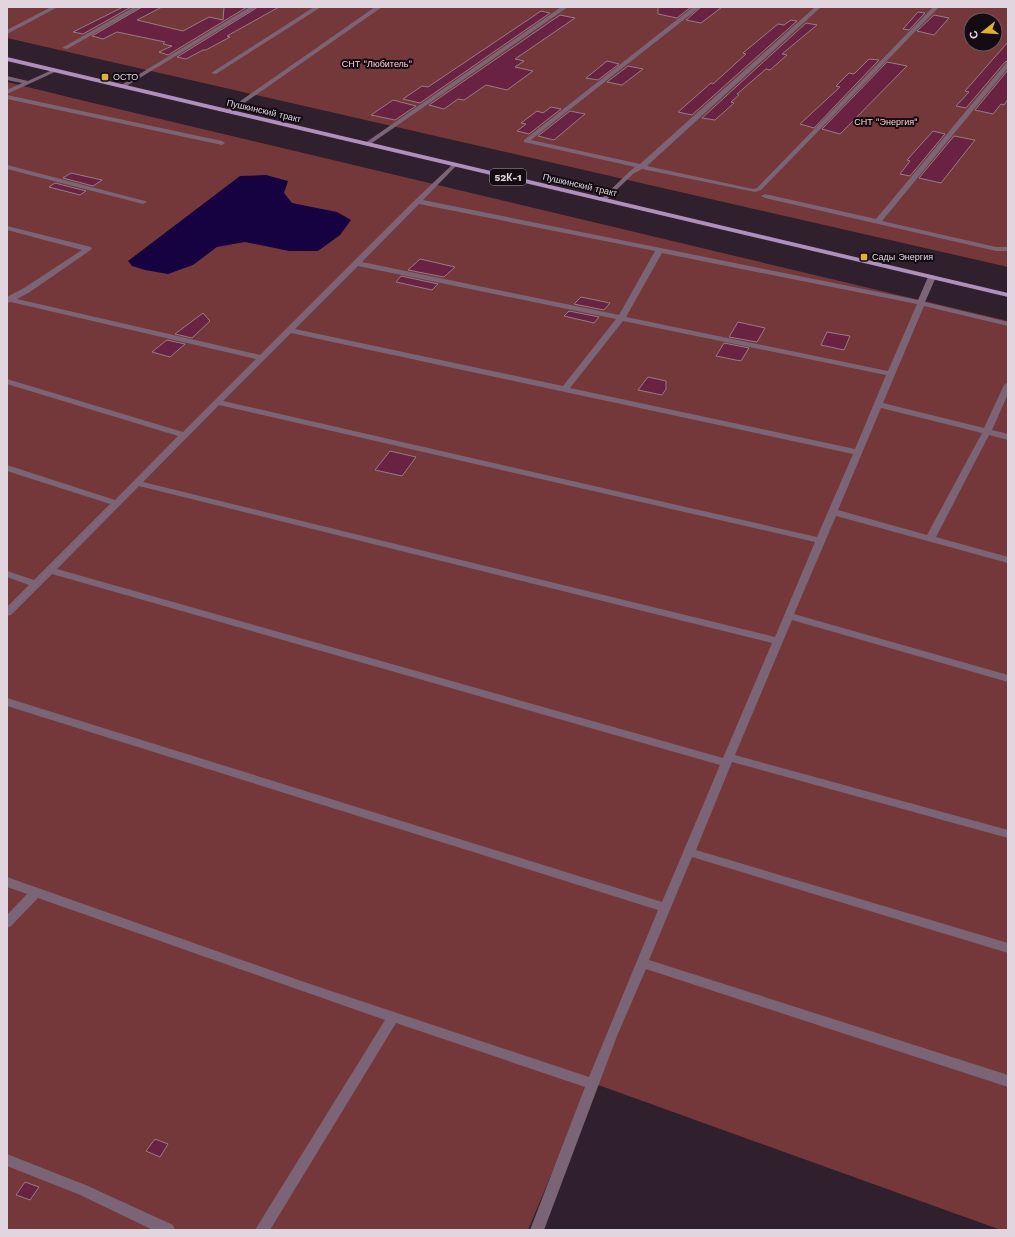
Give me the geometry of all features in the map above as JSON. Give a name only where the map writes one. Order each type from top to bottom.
[{"type":"main road","name":"Пушкинский тракт","points":[[7,60],[1008,295]]},
{"type":"street","points":[[7,32],[55,7]]},
{"type":"street","points":[[66,48],[138,7]]},
{"type":"street","points":[[122,87],[254,7]]},
{"type":"street","points":[[214,73],[318,7]]},
{"type":"street","points":[[228,112],[379,7]]},
{"type":"street","points":[[367,144],[565,7]]},
{"type":"street","points":[[697,7],[526,141],[753,192],[759,188],[936,7]]},
{"type":"street","points":[[603,200],[631,172],[642,166],[818,7]]},
{"type":"street","points":[[878,221],[1008,64]]},
{"type":"street","points":[[7,92],[26,82],[54,71]]},
{"type":"street","points":[[7,78],[26,82]]},
{"type":"street","points":[[7,97],[222,144]]},
{"type":"street","points":[[7,613],[454,165]]},
{"type":"street","points":[[7,167],[143,202]]},
{"type":"street","points":[[765,196],[996,249],[1008,249]]},
{"type":"street","points":[[417,201],[921,303],[1008,324]]},
{"type":"street","points":[[7,228],[88,250],[27,290],[8,300]]},
{"type":"street","points":[[565,389],[622,317],[660,250]]},
{"type":"street","points":[[356,263],[892,374]]},
{"type":"street","points":[[537,1230],[592,1084],[642,963],[932,277]]},
{"type":"street","points":[[8,300],[261,358]]},
{"type":"street","points":[[289,330],[858,452]]},
{"type":"street","points":[[7,381],[184,435]]},
{"type":"street","points":[[930,538],[987,432],[1008,385]]},
{"type":"street","points":[[217,402],[821,541]]},
{"type":"street","points":[[878,405],[1008,437]]},
{"type":"street","points":[[7,468],[116,503]]},
{"type":"street","points":[[137,483],[778,641]]},
{"type":"street","points":[[833,512],[1008,560]]},
{"type":"street","points":[[50,570],[728,760],[1008,834]]},
{"type":"street","points":[[7,574],[36,584]]},
{"type":"street","points":[[789,616],[1008,679]]},
{"type":"street","points":[[7,702],[665,908]]},
{"type":"street","points":[[689,852],[1008,948]]},
{"type":"street","points":[[7,882],[393,1017],[592,1084]]},
{"type":"street","points":[[7,924],[36,892]]},
{"type":"street","points":[[642,963],[1008,1081]]},
{"type":"street","points":[[262,1230],[393,1017]]},
{"type":"street","points":[[7,1160],[83,1190],[168,1230]]},
{"type":"green space","name":"СНТ \"Энергия\"","points":[[7,7],[1008,7],[1008,267],[7,38]]},
{"type":"green space","points":[[7,82],[1008,321],[1008,1230],[1001,1230],[590,1082],[528,1230],[7,1230]]},
{"type":"shaded area","points":[[266,175],[288,181],[284,193],[292,203],[337,212],[351,220],[340,235],[318,251],[289,251],[245,242],[217,247],[193,265],[168,274],[132,266],[128,261],[240,176]]},
{"type":"building","points":[[123,7],[131,7],[83,34],[73,32]]},
{"type":"building","points":[[142,7],[162,7],[137,20],[183,31],[209,17],[223,20],[224,7],[247,7],[168,55],[159,52],[172,46],[163,44],[165,42],[117,32],[103,39],[92,36]]},
{"type":"building","points":[[258,7],[279,7],[227,36],[230,37],[206,50],[203,50],[186,59],[177,57]]},
{"type":"building","points":[[658,7],[691,7],[677,18],[658,14]]},
{"type":"building","points":[[701,7],[722,7],[701,23],[686,20]]},
{"type":"building","points":[[541,11],[550,13],[420,103],[403,99],[422,86],[428,87]]},
{"type":"building","points":[[918,12],[925,13],[909,30],[903,29]]},
{"type":"building","points":[[560,15],[575,18],[515,59],[524,61],[515,67],[533,71],[507,90],[486,85],[464,100],[458,99],[444,109],[429,105]]},
{"type":"building","points":[[934,15],[949,18],[934,35],[917,31]]},
{"type":"building","points":[[791,20],[797,21],[692,115],[678,112],[711,83],[713,84],[746,54],[743,53],[778,24],[784,25]]},
{"type":"building","points":[[806,23],[817,25],[782,54],[787,55],[770,70],[766,69],[737,94],[739,95],[731,102],[734,103],[715,120],[702,118]]},
{"type":"building","points":[[1008,42],[1008,61],[1005,62],[966,108],[956,106],[969,92],[965,91],[999,52],[1003,52],[1003,48]]},
{"type":"building","points":[[869,59],[879,60],[814,128],[800,124],[840,87],[836,86],[849,73],[854,74]]},
{"type":"building","points":[[607,61],[619,64],[598,80],[586,78]]},
{"type":"building","points":[[887,62],[907,66],[840,134],[822,129]]},
{"type":"building","points":[[628,66],[643,69],[622,85],[607,82]]},
{"type":"building","points":[[1008,70],[1008,99],[1004,105],[1001,104],[993,114],[975,110]]},
{"type":"building","points":[[393,100],[416,106],[395,120],[371,115]]},
{"type":"building","points":[[551,107],[561,109],[529,134],[517,131],[526,124],[521,123],[537,111],[543,113]]},
{"type":"building","points":[[570,111],[585,114],[554,140],[538,136]]},
{"type":"building","points":[[933,131],[945,134],[910,176],[900,174],[910,161],[907,160]]},
{"type":"building","points":[[954,136],[975,140],[941,183],[919,178]]},
{"type":"building","points":[[71,173],[102,180],[93,186],[63,178]]},
{"type":"building","points":[[55,183],[86,191],[80,195],[49,187]]},
{"type":"building","points":[[420,259],[455,267],[444,277],[408,270]]},
{"type":"building","points":[[401,276],[438,284],[432,290],[396,282]]},
{"type":"building","points":[[581,297],[610,303],[604,310],[574,304]]},
{"type":"building","points":[[569,311],[599,317],[594,323],[564,316]]},
{"type":"building","points":[[203,313],[210,321],[192,338],[175,334]]},
{"type":"building","points":[[738,322],[765,328],[757,342],[729,337]]},
{"type":"building","points":[[827,332],[850,336],[844,350],[821,345]]},
{"type":"building","points":[[167,340],[185,344],[170,357],[152,352]]},
{"type":"building","points":[[724,343],[749,348],[741,361],[716,356]]},
{"type":"building","points":[[648,377],[666,381],[666,389],[662,395],[638,390]]},
{"type":"building","points":[[390,451],[416,457],[402,476],[375,470]]},
{"type":"building","points":[[155,1139],[168,1144],[160,1157],[146,1151]]},
{"type":"building","points":[[25,1182],[39,1187],[30,1200],[16,1195]]},
{"type":"place","name":"ОСТО","points":[[105,77]]},
{"type":"place","name":"Сады Энергия","points":[[864,257]]},
{"type":"park label","name":"СНТ \"Любитель\"","points":[[377,64]]}]
